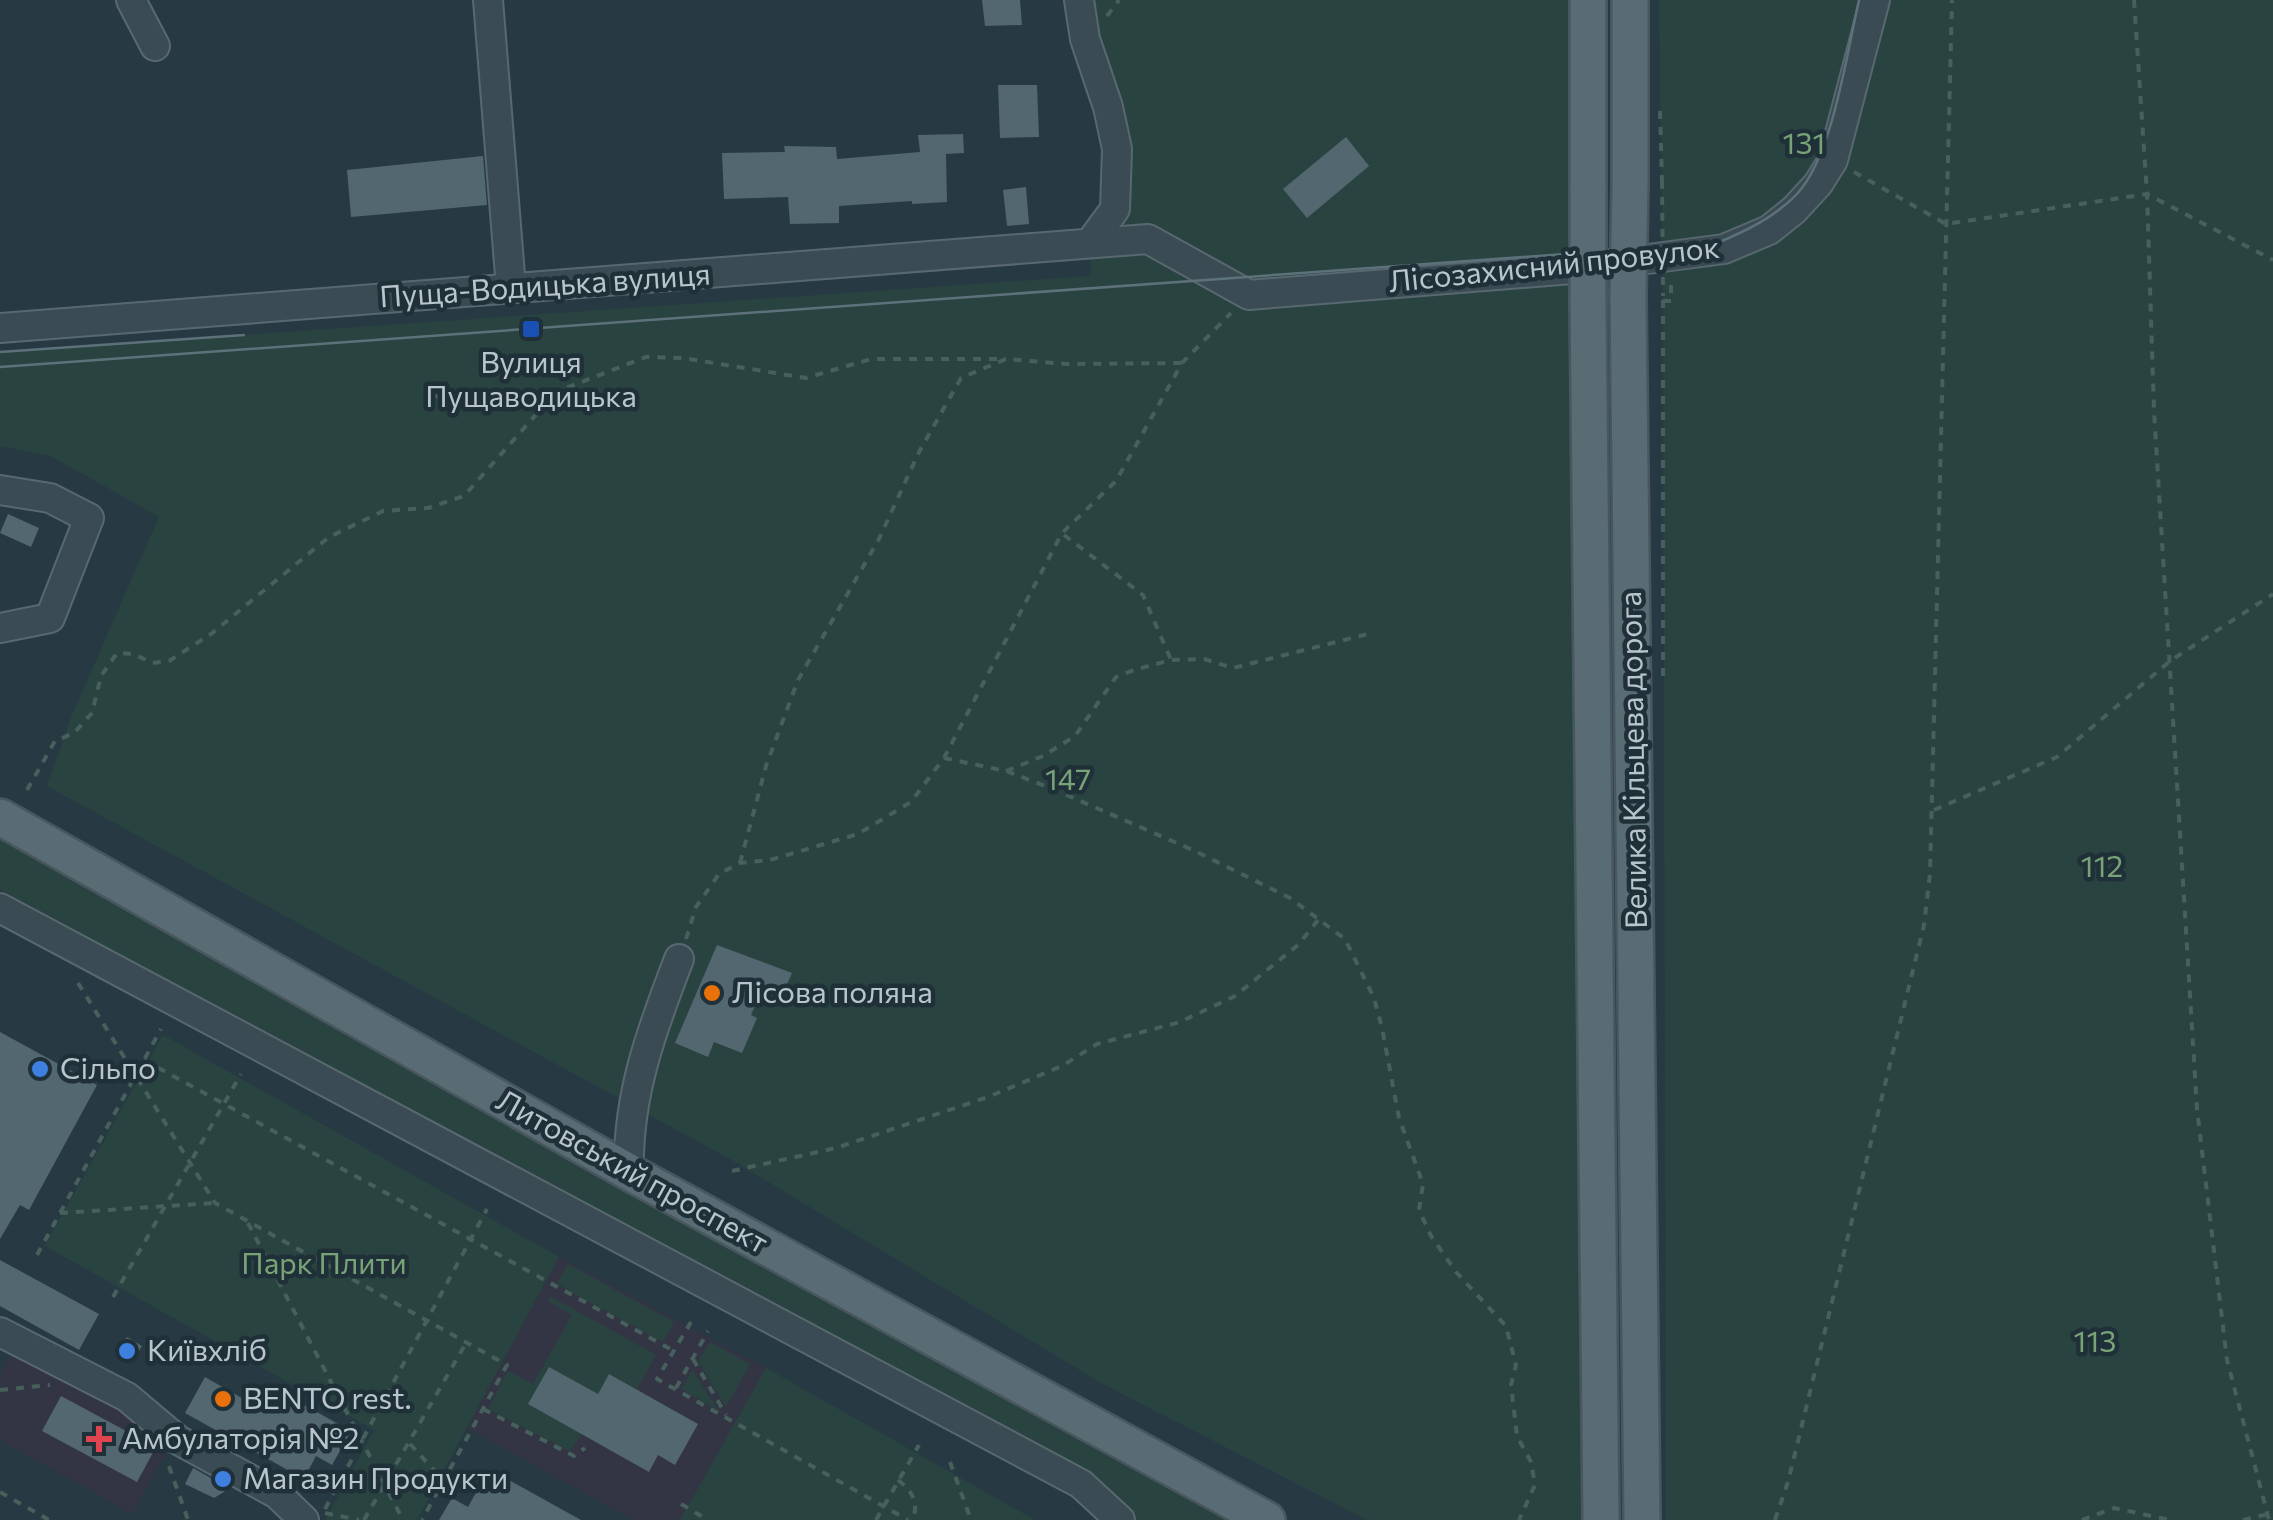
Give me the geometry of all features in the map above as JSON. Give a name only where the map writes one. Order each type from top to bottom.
[{"type":"main road","name":"Велика Кільцева дорога","points":[[1588,0],[1601,1520]]},
{"type":"main road","name":"Велика Кільцева дорога","points":[[1630,0],[1646,182],[1642,1520]]},
{"type":"main road","name":"Литовський проспект","points":[[0,816],[629,1172],[1268,1520]]},
{"type":"street","points":[[130,0],[156,46]]},
{"type":"street","points":[[488,0],[511,288]]},
{"type":"street","points":[[1079,0],[1085,39],[1108,107],[1117,149],[1115,208],[1090,243]]},
{"type":"street","name":"Лісозахисний провулок","points":[[1249,296],[1572,268],[1724,249],[1769,230],[1818,184],[1833,160],[1874,0]]},
{"type":"street","points":[[1090,243],[1148,240],[1249,296]]},
{"type":"street","name":"Пуща-Водицька вулиця","points":[[0,328],[1090,243]]},
{"type":"street","points":[[0,490],[50,498],[89,518],[50,618],[0,628]]},
{"type":"street","points":[[0,908],[1081,1484],[1120,1520]]},
{"type":"street","points":[[629,1172],[630,1124],[637,1081],[679,959]]},
{"type":"street","points":[[0,1332],[127,1398],[178,1440],[313,1516]]},
{"type":"path","points":[[1775,1520],[1788,1482],[1924,926],[1932,812],[1952,0]]},
{"type":"path","points":[[2134,0],[2147,194],[2154,411],[2197,1109],[2227,1360],[2270,1515],[2243,1520]]},
{"type":"path","points":[[1833,160],[1946,224],[2147,194],[2273,260]]},
{"type":"path","points":[[1646,182],[1646,296],[1671,301],[1671,277]]},
{"type":"path","points":[[679,959],[696,907],[719,874],[740,863],[770,860],[858,834],[912,802],[944,758],[1062,533],[1116,481],[1182,362],[1249,296]]},
{"type":"path","points":[[435,396],[470,405],[566,388],[646,358],[683,358],[806,378],[871,360],[1182,362]]},
{"type":"path","points":[[740,863],[766,766],[798,680],[879,539],[919,452],[961,378],[1006,359]]},
{"type":"path","points":[[28,790],[55,741],[74,733],[92,713],[101,676],[117,653],[134,654],[152,663],[169,661],[259,597],[329,536],[383,512],[428,508],[464,496],[542,409],[566,388]]},
{"type":"path","points":[[1062,533],[1143,595],[1171,660]]},
{"type":"path","points":[[1932,812],[2057,757],[2170,662],[2273,594]]},
{"type":"path","points":[[1006,771],[1075,736],[1116,678],[1171,660],[1204,659],[1232,668],[1372,633]]},
{"type":"path","points":[[944,758],[1006,771],[1195,851],[1290,898],[1345,939],[1374,998],[1399,1118],[1423,1184],[1419,1210],[1456,1272],[1506,1326],[1516,1365],[1511,1384],[1517,1436],[1531,1462],[1535,1485],[1520,1520]]},
{"type":"path","points":[[732,1171],[836,1148],[988,1096],[1062,1066],[1098,1044],[1180,1022],[1235,996],[1298,945],[1319,919]]},
{"type":"path","points":[[78,984],[215,1203],[507,1365],[422,1520]]},
{"type":"path","points":[[36,1255],[161,1029]]},
{"type":"path","points":[[144,1060],[674,1351]]},
{"type":"path","points":[[113,1297],[241,1074]]},
{"type":"path","points":[[60,1213],[215,1203]]},
{"type":"path","points":[[313,1516],[362,1441],[487,1209]]},
{"type":"path","points":[[246,1220],[404,1520]]},
{"type":"path","points":[[690,1322],[657,1379],[910,1520],[915,1505],[913,1496],[898,1480]]},
{"type":"path","points":[[676,1390],[708,1332]]},
{"type":"path","points":[[313,1516],[362,1520],[466,1343]]},
{"type":"path","points":[[693,1359],[728,1419]]},
{"type":"path","points":[[0,1390],[92,1382]]},
{"type":"path","points":[[483,1409],[574,1456],[585,1448]]},
{"type":"path","points":[[409,1442],[444,1481]]},
{"type":"path","points":[[876,1520],[918,1446]]},
{"type":"path","points":[[950,1462],[971,1520]]},
{"type":"path","points":[[169,1466],[188,1520]]},
{"type":"path","points":[[0,1492],[49,1520]]},
{"type":"path","points":[[681,1504],[708,1520]]},
{"type":"path","points":[[2082,1520],[2114,1508],[2170,1520]]},
{"type":"path","points":[[313,1516],[319,1520]]},
{"type":"shaded area","points":[[559,1257],[766,1368],[680,1520],[633,1520],[467,1428]]},
{"type":"shaded area","points":[[22,1336],[182,1424],[132,1514],[0,1440],[0,1375]]},
{"type":"green space","name":"147","points":[[1079,0],[1588,0],[1601,1520],[1367,1520],[1103,1384],[732,1160],[47,786],[72,715],[159,517],[51,456],[0,446],[0,352],[1091,276],[1090,243],[1115,208]]},
{"type":"green space","points":[[1659,0],[2273,0],[2273,1520],[1666,1520]]},
{"type":"green space","points":[[0,831],[1236,1520],[1132,1520],[1088,1479],[0,890]]},
{"type":"green space","name":"Парк Плити","points":[[163,1035],[559,1257],[417,1520],[325,1520],[374,1430],[45,1246]]},
{"type":"green space","points":[[568,1264],[674,1322],[663,1342],[557,1284]]},
{"type":"green space","points":[[550,1296],[656,1355],[637,1389],[609,1374],[598,1394],[529,1404],[582,1434],[570,1451],[488,1409],[508,1371],[533,1384],[572,1315],[548,1301]]},
{"type":"green space","points":[[710,1342],[750,1364],[726,1407],[698,1361]]},
{"type":"green space","points":[[766,1368],[1035,1520],[680,1520]]},
{"type":"green space","points":[[692,1370],[719,1411],[682,1389]]},
{"type":"building","points":[[982,0],[1020,0],[1022,25],[985,26]]},
{"type":"building","points":[[998,85],[1037,85],[1039,137],[1000,138]]},
{"type":"building","points":[[963,134],[964,153],[946,154],[947,202],[839,206],[839,223],[790,224],[788,197],[724,199],[722,153],[785,152],[784,146],[836,147],[837,159],[920,152],[918,135]]},
{"type":"building","points":[[1346,137],[1369,166],[1307,218],[1283,189]]},
{"type":"building","points":[[483,156],[487,205],[351,217],[347,170]]},
{"type":"building","points":[[1026,187],[1029,224],[1007,226],[1003,190]]},
{"type":"building","points":[[8,514],[39,528],[31,547],[0,533]]},
{"type":"building","points":[[717,945],[792,973],[783,993],[764,985],[751,1015],[757,1018],[742,1053],[714,1042],[708,1057],[675,1043]]},
{"type":"building","points":[[0,1032],[97,1085],[29,1210],[20,1205],[0,1239]]},
{"type":"building","points":[[0,1260],[99,1314],[79,1350],[0,1306]]},
{"type":"building","points":[[127,1337],[142,1346],[133,1361],[118,1353]]},
{"type":"building","points":[[549,1367],[598,1394],[609,1374],[698,1424],[675,1465],[658,1455],[649,1472],[528,1404]]},
{"type":"building","points":[[205,1377],[254,1405],[266,1384],[351,1431],[332,1465],[316,1456],[304,1479],[185,1413]]},
{"type":"building","name":"Амбулаторія №2","points":[[61,1396],[156,1447],[137,1482],[42,1431]]},
{"type":"building","points":[[193,1468],[227,1487],[224,1492],[214,1498],[185,1484]]},
{"type":"building","points":[[489,1469],[581,1520],[439,1520],[452,1498],[468,1507]]},
{"type":"tram line","points":[[0,367],[1717,243],[1779,210],[1810,177],[1837,102],[1859,0]]},
{"type":"tram line","points":[[0,352],[244,335]]},
{"type":"place","name":"Вулиця Пущаводицька","points":[[531,329]]},
{"type":"place","name":"Лісова поляна","points":[[712,993]]},
{"type":"place","name":"Сільпо","points":[[40,1069]]},
{"type":"place","name":"Київхліб","points":[[127,1351]]},
{"type":"place","name":"BENTO rest.","points":[[223,1399]]},
{"type":"place","name":"Амбулаторія №2","points":[[99,1439]]},
{"type":"place","name":"Магазин Продукти","points":[[223,1479]]},
{"type":"park label","name":"131","points":[[1804,144]]},
{"type":"park label","name":"112","points":[[2102,867]]},
{"type":"park label","name":"113","points":[[2095,1342]]}]
